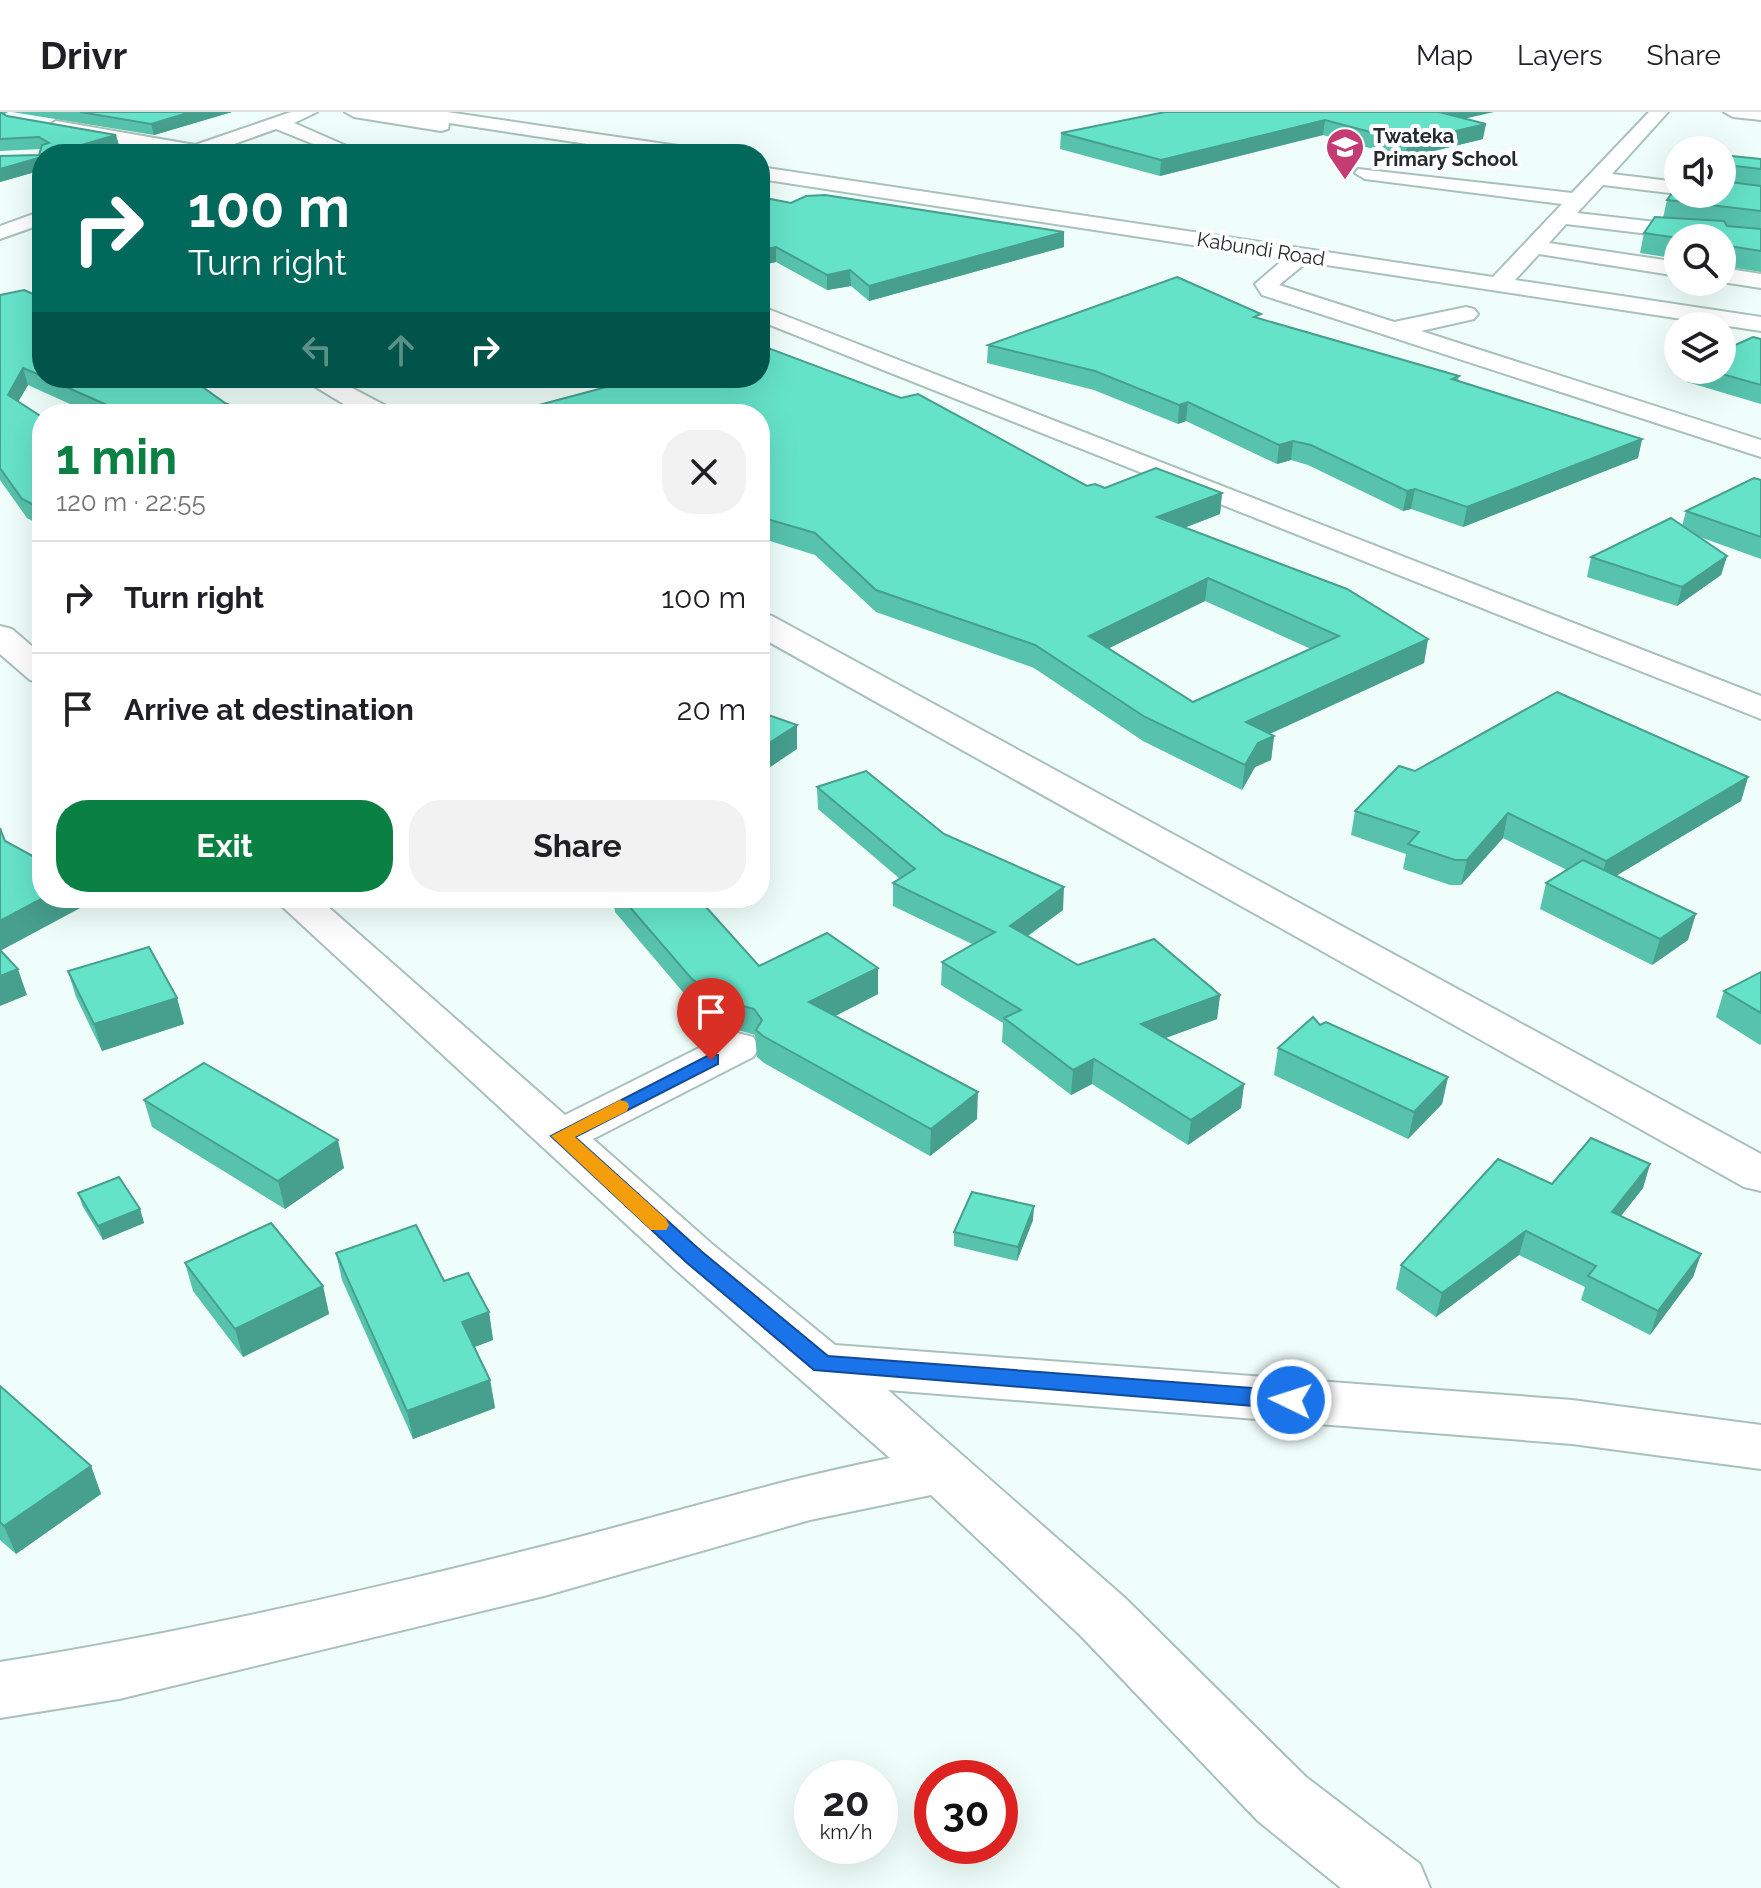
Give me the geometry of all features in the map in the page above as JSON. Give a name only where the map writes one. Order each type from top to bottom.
[{"type":"street","points":[[218,144],[308,112]]},
{"type":"street","points":[[354,112],[567,144]]},
{"type":"street","points":[[410,112],[625,144]]},
{"type":"street","points":[[1503,280],[1659,112]]},
{"type":"street","points":[[1733,112],[1761,115]]},
{"type":"street","points":[[277,123],[329,144]]},
{"type":"street","points":[[41,124],[145,144]]},
{"type":"street","points":[[286,144],[333,127]]},
{"type":"street","points":[[1617,158],[1647,162]]},
{"type":"street","name":"Kabundi Road","points":[[770,166],[1302,255],[1761,314]]},
{"type":"street","points":[[1365,173],[1761,241]]},
{"type":"street","name":"Kabundi Road","points":[[770,174],[993,204],[1503,280],[1761,324]]},
{"type":"street","points":[[1598,178],[1664,186]]},
{"type":"street","points":[[0,233],[32,227]]},
{"type":"street","points":[[1534,247],[1664,267]]},
{"type":"street","points":[[1302,255],[1267,284],[1270,290],[1761,449]]},
{"type":"street","points":[[1736,277],[1761,281]]},
{"type":"street","points":[[1390,331],[1466,314]]},
{"type":"street","points":[[770,317],[1761,708]]},
{"type":"street","points":[[332,388],[362,404]]},
{"type":"street","points":[[770,629],[1761,1175]]},
{"type":"street","points":[[0,636],[32,664]]},
{"type":"street","points":[[305,908],[694,1257],[942,1470],[1103,1617],[1282,1799],[1395,1888]]},
{"type":"street","points":[[561,1136],[737,1047]]},
{"type":"street","points":[[822,1364],[1572,1422],[1761,1447]]},
{"type":"street","points":[[0,1690],[134,1667],[544,1571],[810,1497],[942,1470]]},
{"type":"building","points":[[0,112],[7,116],[116,135],[85,144],[46,144],[49,143],[39,137],[0,139]]},
{"type":"building","points":[[80,112],[191,112],[151,124]]},
{"type":"building","points":[[1165,112],[1439,112],[1486,124],[1408,142],[1325,120],[1161,160],[1061,133]]},
{"type":"building","points":[[32,155],[32,160],[0,169],[0,156]]},
{"type":"building","points":[[1736,156],[1761,159],[1761,169],[1736,166]]},
{"type":"building","points":[[1736,183],[1761,186],[1761,211],[1735,208]]},
{"type":"building","points":[[825,195],[1064,232],[869,286],[850,270],[827,275],[776,247],[770,248],[770,199],[791,203],[806,196]]},
{"type":"building","points":[[1655,217],[1724,221],[1726,224],[1664,224],[1664,236],[1644,233]]},
{"type":"building","points":[[1736,227],[1761,229],[1761,251],[1736,247]]},
{"type":"building","points":[[1177,277],[1261,314],[1254,317],[1459,376],[1452,379],[1642,439],[1467,507],[1415,489],[1407,491],[1311,445],[1293,441],[1279,445],[1188,402],[1179,405],[1095,371],[988,345]]},
{"type":"building","points":[[24,290],[32,294],[32,372],[23,368],[8,395],[32,411],[32,504],[22,499],[0,468],[0,295]]},
{"type":"building","points":[[1753,337],[1761,339],[1761,385],[1736,378],[1736,345]]},
{"type":"building","points":[[770,349],[901,398],[918,394],[1087,486],[1095,484],[1105,488],[1156,468],[1222,493],[1157,517],[1347,589],[1428,639],[1246,722],[1274,736],[1258,743],[1245,765],[1145,717],[1035,645],[876,590],[815,533],[770,520],[770,404],[542,404],[602,388],[770,388]],"holes":[[[1208,578],[1339,636],[1193,702],[1089,636]]]},
{"type":"building","points":[[68,388],[204,388],[228,404],[104,404]]},
{"type":"building","points":[[1754,478],[1761,480],[1761,537],[1686,511]]},
{"type":"building","points":[[1671,518],[1727,556],[1682,587],[1591,557]]},
{"type":"building","points":[[1557,692],[1748,777],[1606,861],[1508,813],[1467,860],[1455,860],[1408,844],[1419,832],[1355,811],[1399,766],[1415,771]]},
{"type":"building","points":[[770,716],[797,725],[770,743]]},
{"type":"building","points":[[866,771],[944,834],[1064,887],[1010,926],[1078,965],[1154,939],[1220,995],[1141,1024],[1244,1084],[1191,1120],[1094,1059],[1073,1070],[1004,1018],[1021,1010],[942,962],[995,932],[893,883],[915,869],[817,787]]},
{"type":"building","points":[[0,828],[5,841],[32,856],[32,904],[0,921]]},
{"type":"building","points":[[1583,860],[1696,914],[1660,939],[1546,883]]},
{"type":"building","points":[[631,908],[707,908],[759,966],[827,933],[878,968],[809,1002],[978,1092],[931,1129],[763,1036],[756,1030],[762,1020],[754,1009],[736,1004],[725,1006],[691,978]]},
{"type":"building","points":[[149,947],[177,998],[94,1024],[68,971]]},
{"type":"building","points":[[0,950],[18,969],[0,976]]},
{"type":"building","points":[[1761,972],[1761,1013],[1724,991]]},
{"type":"building","points":[[1313,1017],[1320,1025],[1326,1022],[1448,1077],[1414,1112],[1278,1048]]},
{"type":"building","points":[[204,1063],[338,1140],[278,1181],[144,1100]]},
{"type":"building","points":[[1591,1138],[1650,1164],[1612,1212],[1701,1254],[1658,1311],[1588,1276],[1596,1266],[1526,1231],[1442,1293],[1401,1265],[1498,1159],[1552,1184]]},
{"type":"building","points":[[119,1177],[140,1209],[98,1226],[78,1193]]},
{"type":"building","points":[[972,1192],[1034,1206],[1018,1247],[954,1232]]},
{"type":"building","points":[[271,1223],[323,1286],[235,1329],[185,1263]]},
{"type":"building","points":[[416,1225],[444,1281],[468,1273],[489,1312],[462,1322],[490,1380],[407,1411],[336,1253]]},
{"type":"building","points":[[0,1386],[91,1466],[4,1526],[0,1522]]},
{"type":"slow traffic","points":[[620,1106],[561,1136],[658,1225]]},
{"type":"place","name":"Twateka Primary School","points":[[1345,181]]},
{"type":"route","points":[[711,1060],[561,1136],[694,1257],[822,1364],[1291,1400]]}]
